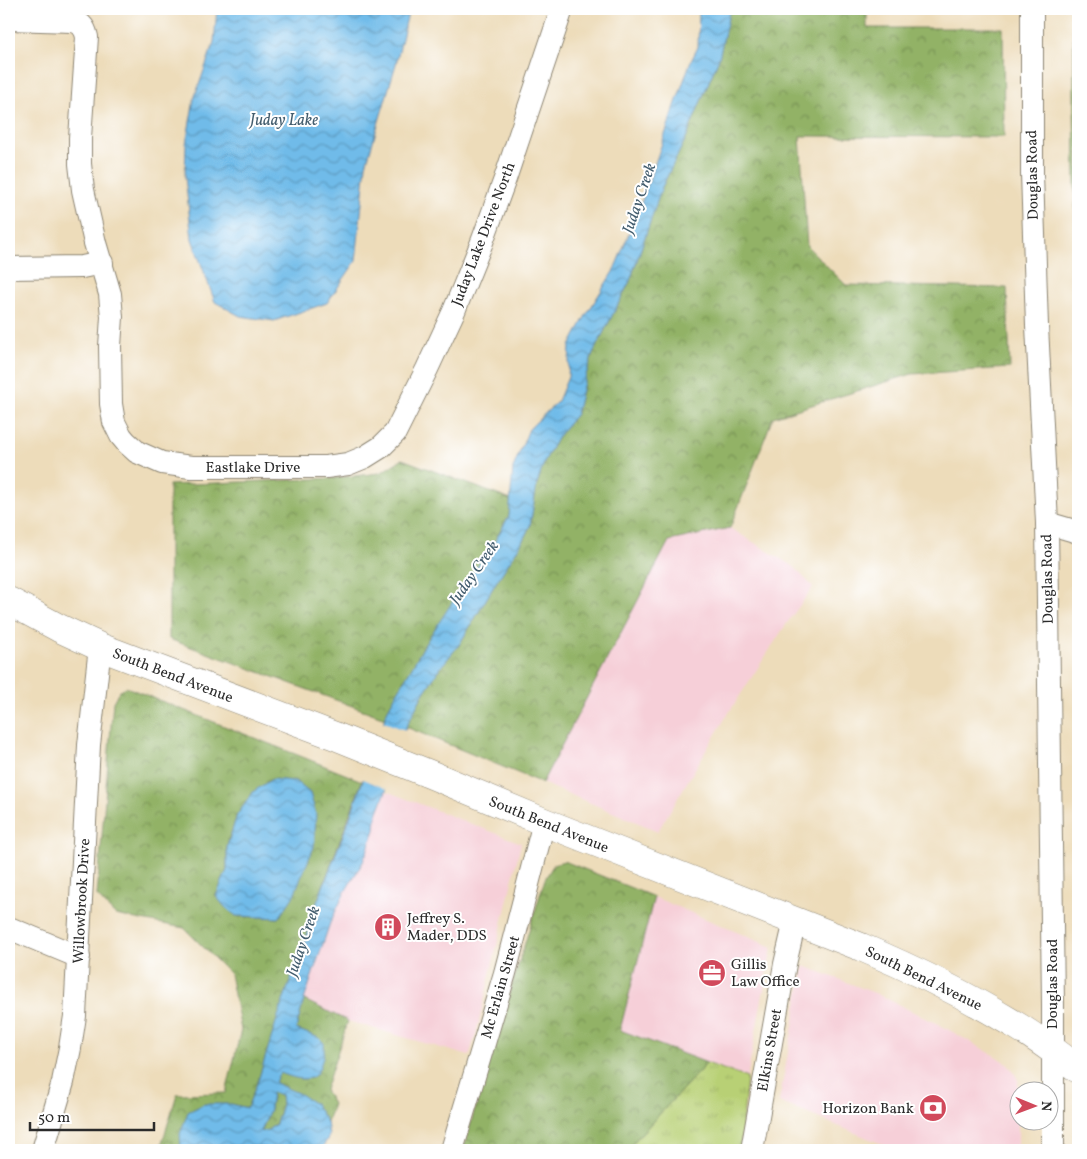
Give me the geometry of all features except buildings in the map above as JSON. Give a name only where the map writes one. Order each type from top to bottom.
[{"type":"main road","name":"South Bend Avenue","points":[[9,602],[100,647],[334,736],[544,822],[862,947],[928,977],[1013,1023],[1078,1069]]},
{"type":"street","name":"Juday Lake Drive North","points":[[381,447],[395,432],[427,370],[465,285],[505,179],[562,9]]},
{"type":"street","name":"Douglas Road","points":[[1032,9],[1032,173],[1037,326],[1047,523],[1053,1150]]},
{"type":"street","points":[[9,19],[72,21],[82,25],[86,31],[80,164],[83,190],[95,243],[102,263],[82,267],[9,268]]},
{"type":"street","name":"Eastlake Drive","points":[[102,263],[110,294],[112,317],[110,346],[111,404],[114,422],[121,436],[137,452],[162,464],[191,467],[326,467],[348,464],[366,457],[381,447]]},
{"type":"street","points":[[1047,523],[1078,515]]},
{"type":"street","points":[[1047,523],[1078,532]]},
{"type":"street","name":"Willowbrook Drive","points":[[43,1150],[63,1082],[75,1016],[89,745],[100,647]]},
{"type":"street","name":"Mc Erlain Street","points":[[452,1150],[505,973],[544,822]]},
{"type":"street","name":"Elkins Street","points":[[752,1150],[783,973],[795,921]]},
{"type":"street","points":[[9,928],[78,957]]},
{"type":"shaded area","points":[[1076,272],[1078,272],[1078,484],[1077,482]]},
{"type":"shaded area","points":[[730,528],[794,567],[813,587],[785,626],[726,717],[658,831],[542,783],[669,541]]},
{"type":"shaded area","points":[[386,791],[521,843],[476,1034],[469,1056],[348,1021],[304,1000],[330,923],[346,890],[363,862],[375,830],[376,817]]},
{"type":"shaded area","points":[[654,897],[772,947],[747,1078],[619,1030]]},
{"type":"shaded area","points":[[804,966],[875,993],[944,1027],[1004,1061],[1012,1069],[1018,1080],[1018,1082],[1010,1082],[1010,1132],[1018,1132],[1018,1150],[897,1150],[779,1102]]},
{"type":"green space","points":[[730,9],[867,9],[867,28],[1003,28],[1004,137],[800,136],[807,246],[846,285],[1007,288],[1010,368],[912,374],[773,417],[730,528],[669,541],[542,783],[406,727],[423,694],[459,645],[530,526],[537,484],[545,460],[559,435],[576,414],[593,353],[630,281],[662,187],[686,138],[719,58]]},
{"type":"green space","points":[[1073,9],[1078,9],[1078,272],[1076,272]]},
{"type":"green space","points":[[402,459],[511,500],[509,516],[492,546],[425,644],[388,709],[385,718],[169,639],[169,485],[336,478],[380,473]]},
{"type":"green space","points":[[126,687],[362,781],[314,910],[303,949],[291,978],[258,1081],[247,1108],[231,1104],[182,1150],[160,1150],[177,1094],[226,1093],[241,1030],[230,974],[184,928],[115,915],[97,896],[113,702],[119,691]],"holes":[[[254,791],[279,918],[236,916],[216,896],[227,870],[227,846],[237,815]]]},
{"type":"green space","points":[[564,861],[654,897],[620,1030],[707,1063],[626,1150],[463,1150],[545,879],[554,864]]},
{"type":"green space","points":[[304,1000],[348,1021],[325,1090],[333,1104],[327,1122],[315,1104],[275,1083],[279,1073],[301,1079],[312,1078],[319,1038],[296,1029]]},
{"type":"green space","points":[[707,1063],[747,1078],[740,1150],[626,1150]]},
{"type":"green space","points":[[272,1091],[281,1095],[282,1104],[276,1124],[268,1130],[261,1132],[270,1109]]},
{"type":"water","name":"Juday Lake","points":[[217,9],[409,9],[396,64],[366,165],[356,261],[327,303],[274,321],[240,316],[215,302],[192,239],[185,177],[186,144],[194,99],[214,42]]},
{"type":"water","name":"Juday Creek","points":[[699,9],[730,9],[719,58],[686,138],[662,187],[630,281],[593,353],[576,414],[559,435],[545,460],[537,484],[530,526],[459,645],[423,694],[406,727],[376,817],[375,830],[363,862],[346,890],[330,923],[296,1029],[319,1038],[324,1043],[324,1055],[320,1067],[313,1077],[308,1079],[280,1073],[277,1077],[275,1083],[300,1094],[315,1104],[327,1122],[329,1136],[321,1150],[294,1147],[279,1150],[258,1147],[257,1150],[181,1150],[180,1134],[188,1112],[204,1104],[231,1104],[247,1108],[258,1081],[291,978],[303,949],[314,910],[350,817],[388,709],[425,644],[462,587],[492,546],[509,516],[513,468],[529,429],[558,401],[568,377],[570,346],[585,317],[614,270],[639,209],[690,63],[698,47]],"holes":[[[272,1092],[281,1095],[282,1104],[276,1124],[268,1130],[261,1132],[270,1109]]]},
{"type":"water","points":[[272,779],[295,781],[310,793],[316,814],[314,847],[293,897],[279,918],[236,916],[216,896],[227,870],[227,846],[237,815],[254,791]]},
{"type":"pier","points":[[381,721],[408,731],[389,790],[361,778]]},
{"type":"place","name":"Jeffrey S. Mader, DDS","points":[[388,927]]},
{"type":"place","name":"Gillis Law Office","points":[[712,973]]},
{"type":"place","name":"Horizon Bank","points":[[933,1108]]}]
